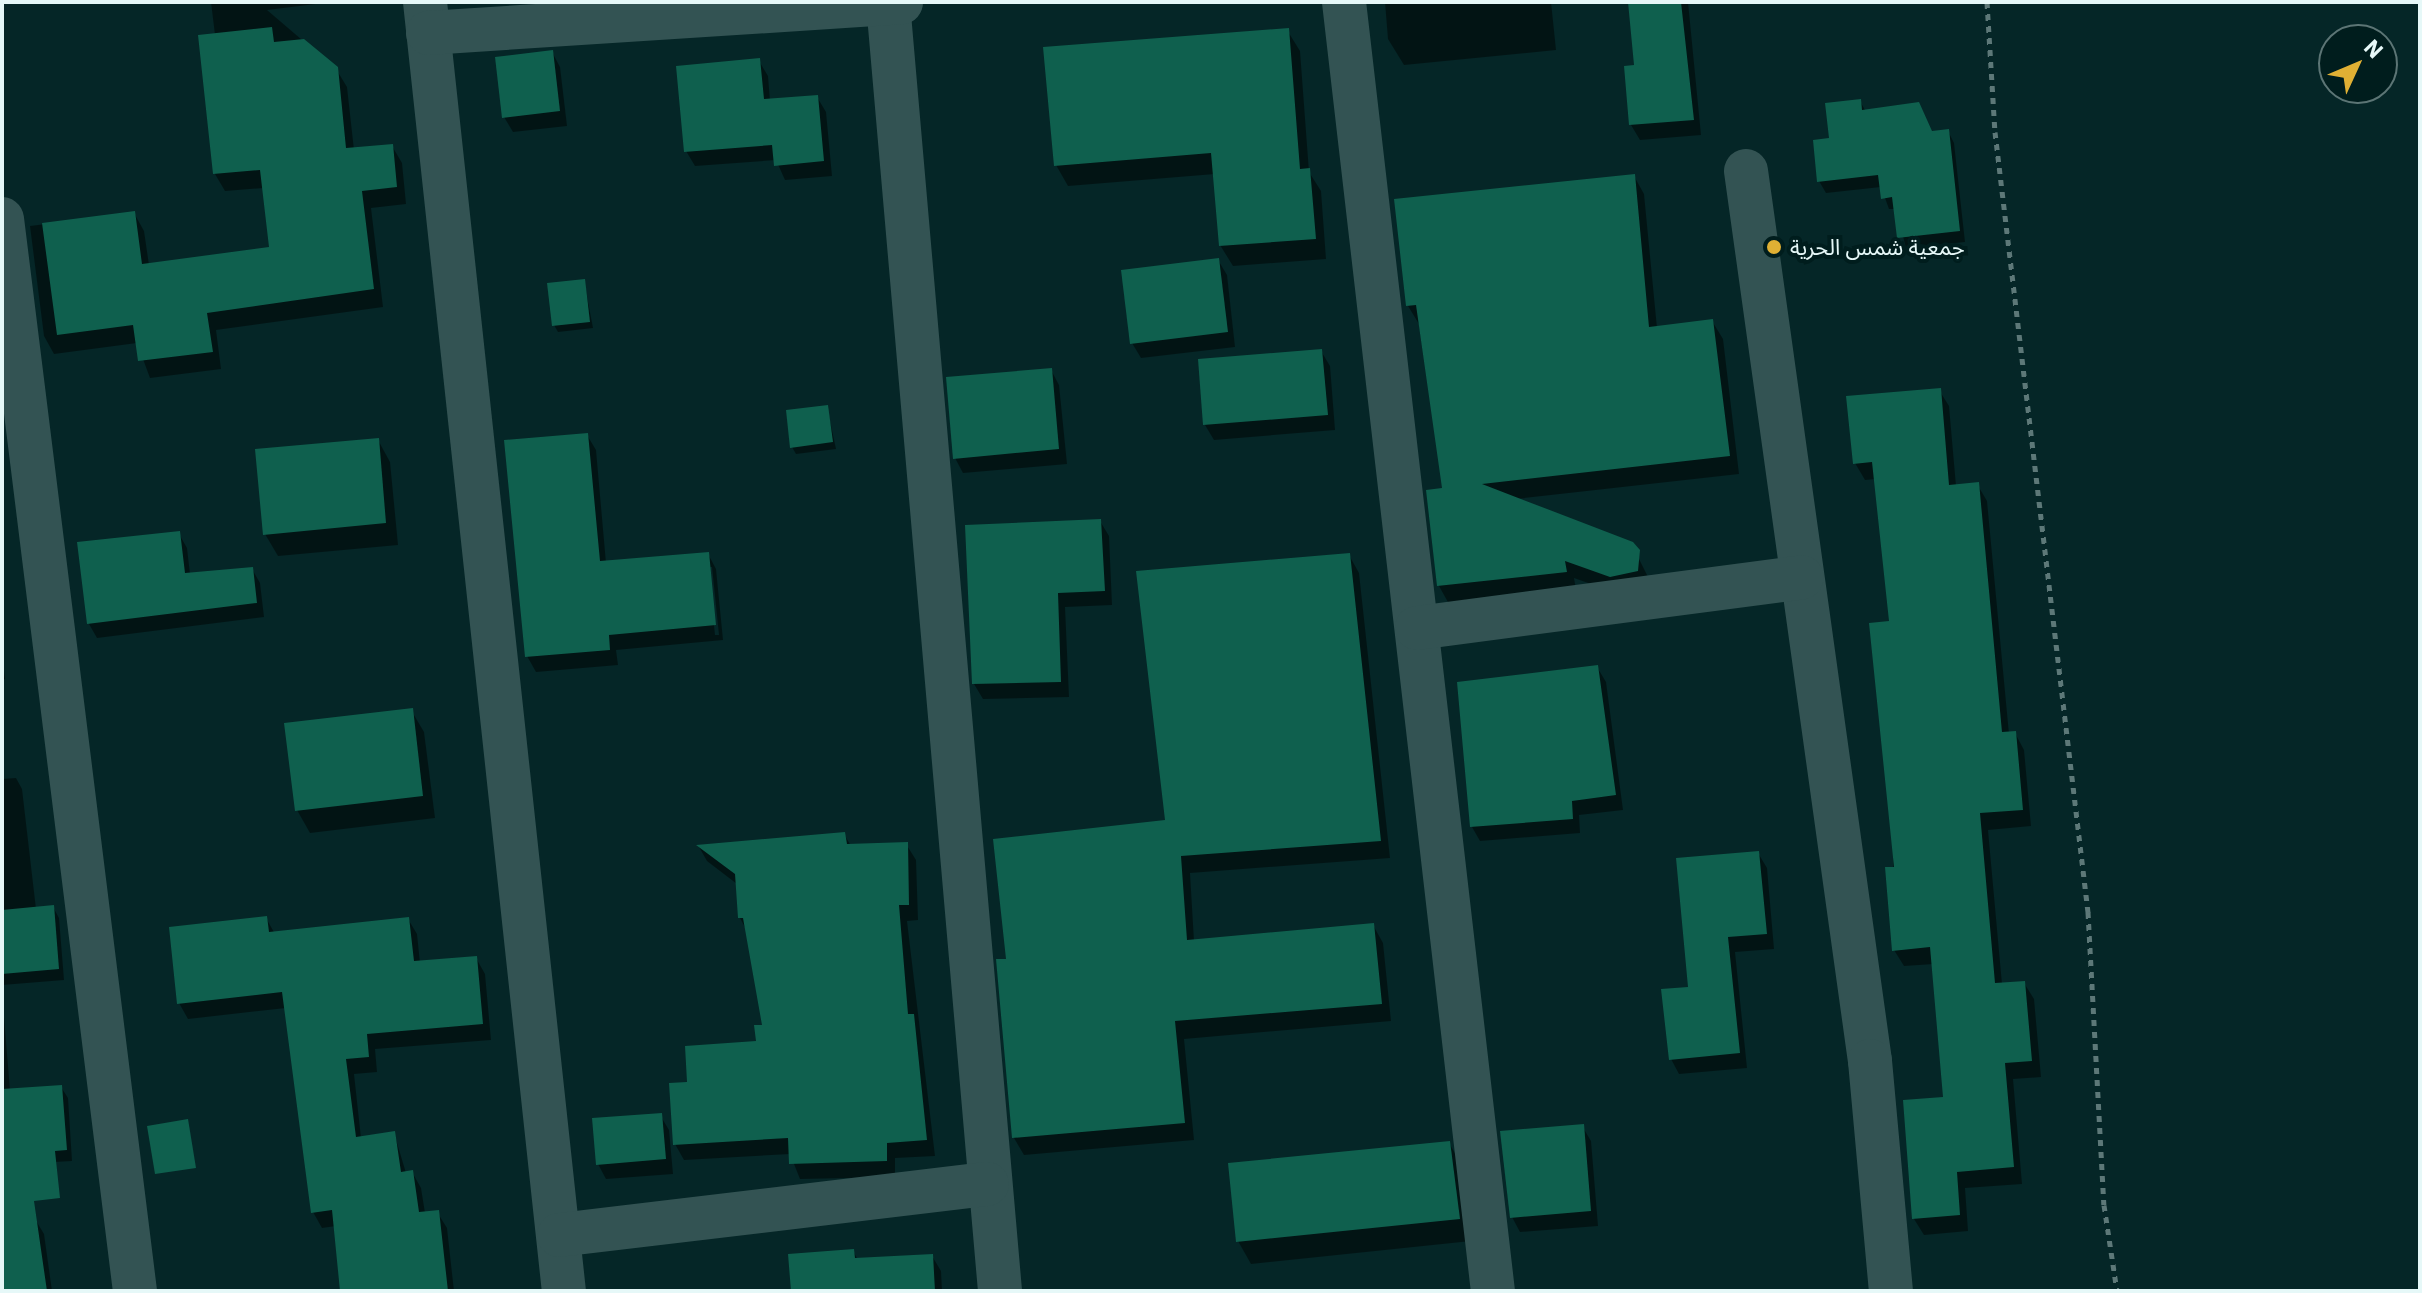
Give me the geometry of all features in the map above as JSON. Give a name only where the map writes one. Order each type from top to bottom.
[{"type":"street","points":[[564,1291],[427,18],[901,2]]},
{"type":"street","points":[[1344,2],[1493,1291]]},
{"type":"street","points":[[888,3],[987,1184],[1000,1291]]},
{"type":"street","points":[[1746,171],[1870,1061],[1891,1291]]},
{"type":"street","points":[[2,219],[135,1291]]},
{"type":"street","points":[[1417,628],[1802,577]]},
{"type":"street","points":[[559,1235],[987,1184]]},
{"type":"path","points":[[1987,2],[1995,132],[2088,912],[2104,1205],[2117,1291]]},
{"type":"building","points":[[1628,2],[1681,2],[1694,120],[1629,125],[1624,66],[1634,65]]},
{"type":"building","points":[[272,27],[274,42],[304,39],[338,67],[346,148],[393,144],[397,187],[362,191],[374,289],[207,313],[213,352],[138,361],[133,325],[57,335],[42,223],[135,211],[142,264],[269,247],[260,170],[213,174],[198,35]]},
{"type":"building","points":[[1289,28],[1300,169],[1310,168],[1316,239],[1219,246],[1211,153],[1054,166],[1043,47]]},
{"type":"building","points":[[553,50],[560,111],[502,118],[495,57]]},
{"type":"building","points":[[760,58],[764,99],[818,95],[824,161],[774,166],[772,145],[684,152],[676,66]]},
{"type":"building","points":[[1861,99],[1862,110],[1919,102],[1932,131],[1949,129],[1960,231],[1897,238],[1892,197],[1881,199],[1878,175],[1817,182],[1813,140],[1829,138],[1825,103]]},
{"type":"building","points":[[1635,174],[1649,327],[1713,319],[1730,456],[1482,484],[1633,542],[1640,550],[1638,571],[1610,577],[1565,561],[1567,572],[1437,586],[1426,490],[1442,488],[1416,305],[1406,306],[1394,199]]},
{"type":"building","points":[[1219,258],[1228,332],[1130,344],[1121,270]]},
{"type":"building","points":[[585,279],[590,322],[552,326],[547,283]]},
{"type":"building","points":[[1322,349],[1328,415],[1203,425],[1198,359]]},
{"type":"building","points":[[1052,368],[1059,449],[953,459],[946,377]]},
{"type":"building","points":[[1941,388],[1949,485],[1979,482],[2002,732],[2016,731],[2023,810],[1980,813],[1995,983],[2025,981],[2032,1061],[2005,1063],[2014,1167],[1957,1172],[1960,1215],[1912,1219],[1903,1100],[1943,1097],[1930,947],[1892,951],[1885,867],[1894,867],[1869,623],[1889,621],[1872,462],[1853,464],[1846,396]]},
{"type":"building","points":[[828,405],[833,442],[790,448],[786,410]]},
{"type":"building","points":[[588,433],[600,561],[709,552],[716,625],[609,635],[610,650],[525,657],[504,440]]},
{"type":"building","points":[[379,438],[386,523],[263,535],[255,449]]},
{"type":"building","points":[[1101,519],[1105,591],[1058,593],[1061,682],[972,684],[965,525]]},
{"type":"building","points":[[180,531],[185,573],[253,567],[257,603],[87,624],[77,542]]},
{"type":"building","points":[[1350,553],[1381,841],[1181,856],[1187,940],[1374,923],[1382,1004],[1175,1021],[1185,1123],[1012,1138],[996,959],[1006,959],[993,839],[1165,820],[1136,571]]},
{"type":"building","points":[[1598,665],[1616,795],[1572,801],[1573,819],[1470,827],[1457,682]]},
{"type":"building","points":[[413,708],[423,796],[295,811],[284,723]]},
{"type":"building","points":[[845,832],[847,844],[908,842],[909,905],[899,905],[908,1014],[914,1014],[927,1140],[887,1143],[887,1161],[789,1164],[788,1138],[673,1145],[669,1083],[687,1082],[685,1046],[756,1041],[754,1025],[762,1025],[743,918],[738,918],[735,874],[696,845]]},
{"type":"building","points":[[1759,851],[1767,934],[1728,937],[1740,1053],[1669,1060],[1661,989],[1688,987],[1676,858]]},
{"type":"building","points":[[54,905],[59,969],[2,974],[2,910]]},
{"type":"building","points":[[267,916],[269,932],[409,917],[414,961],[477,956],[483,1024],[367,1034],[369,1057],[346,1059],[356,1137],[395,1131],[401,1172],[413,1170],[419,1212],[439,1210],[448,1291],[340,1291],[332,1210],[311,1213],[282,992],[177,1004],[169,927]]},
{"type":"building","points":[[62,1085],[67,1150],[55,1151],[60,1198],[34,1201],[47,1291],[2,1291],[2,1089]]},
{"type":"building","points":[[662,1113],[666,1159],[596,1165],[592,1118]]},
{"type":"building","points":[[188,1119],[196,1168],[155,1174],[147,1126]]},
{"type":"building","points":[[1584,1124],[1591,1211],[1510,1218],[1500,1131]]},
{"type":"building","points":[[1450,1141],[1460,1219],[1236,1242],[1228,1163]]},
{"type":"building","points":[[854,1249],[855,1258],[933,1254],[935,1291],[791,1291],[788,1254]]},
{"type":"place","name":"جمعية شمس الحرية","points":[[1774,247]]}]
